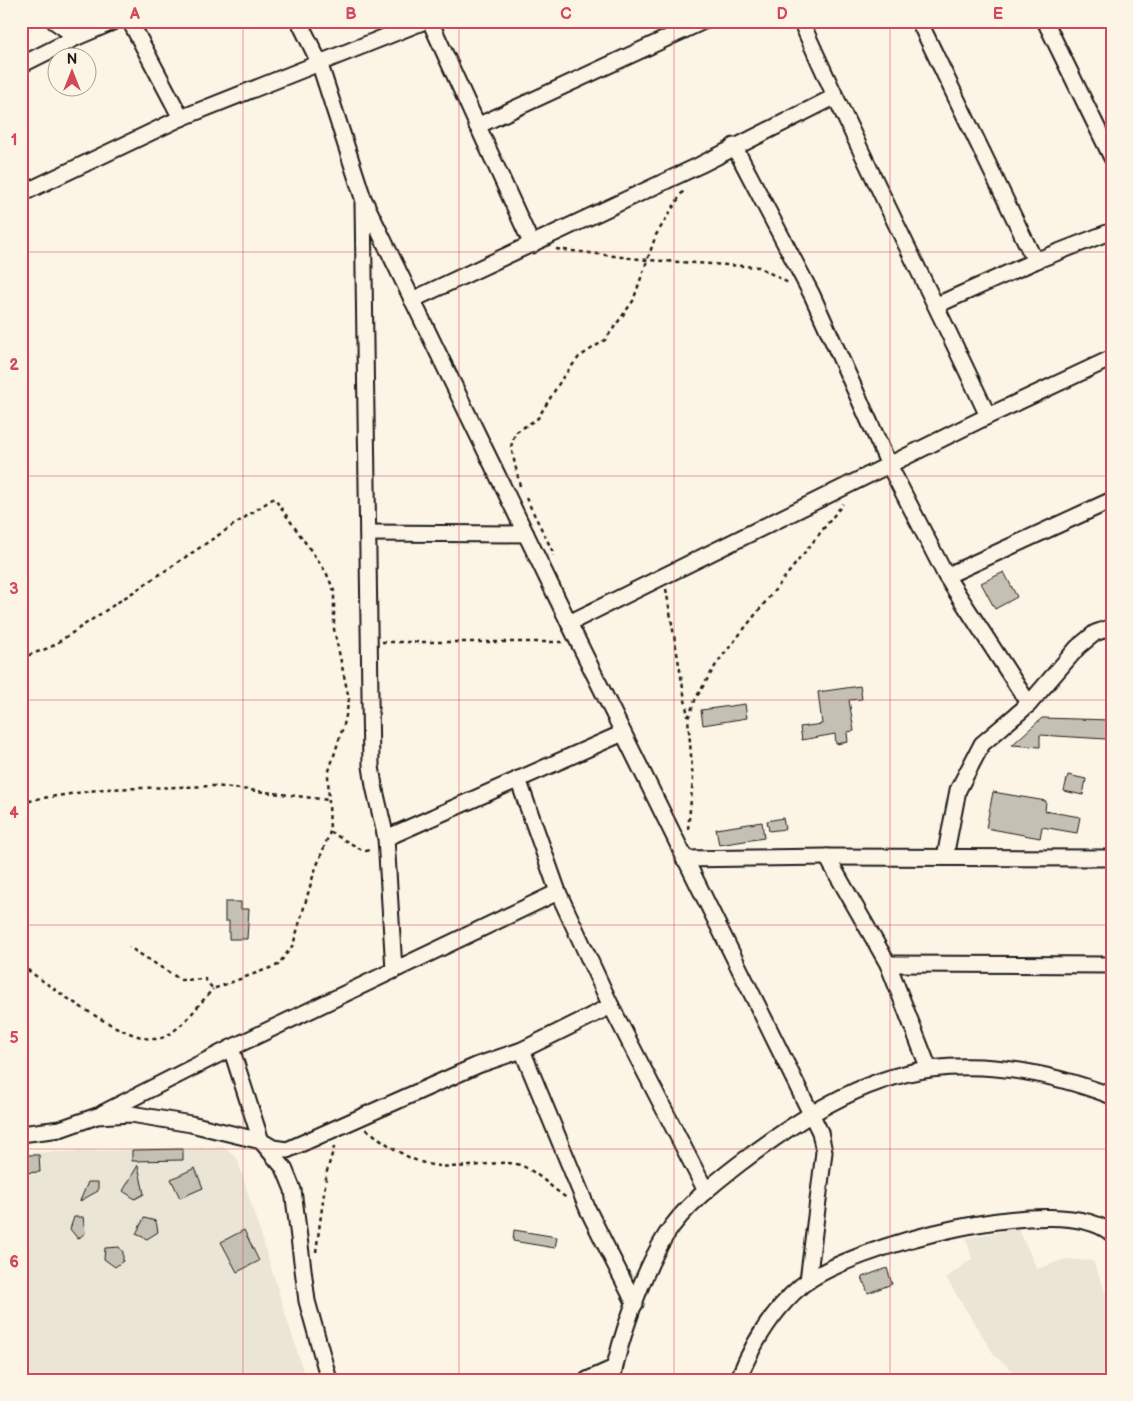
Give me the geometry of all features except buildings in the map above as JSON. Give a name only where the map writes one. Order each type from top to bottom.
[{"type":"street","points":[[54,21],[77,37]]},
{"type":"street","points":[[21,65],[77,37],[115,21]]},
{"type":"street","points":[[130,21],[182,118]]},
{"type":"street","points":[[299,21],[320,62],[363,198],[568,624],[820,1132],[824,1152],[808,1281]]},
{"type":"street","points":[[21,194],[182,118],[425,21]]},
{"type":"street","points":[[430,21],[532,245]]},
{"type":"street","points":[[477,126],[704,21]]},
{"type":"street","points":[[801,21],[834,97],[937,306],[988,416]]},
{"type":"street","points":[[920,21],[1035,261]]},
{"type":"street","points":[[1045,21],[1112,158]]},
{"type":"street","points":[[412,300],[532,245],[834,97]]},
{"type":"street","points":[[734,146],[812,296],[890,465],[946,576],[1029,704]]},
{"type":"street","points":[[363,198],[371,642],[371,766],[386,838],[394,970]]},
{"type":"street","points":[[937,306],[1035,261],[1112,230]]},
{"type":"street","points":[[568,624],[861,481],[988,416],[1112,358]]},
{"type":"street","points":[[946,576],[1112,500]]},
{"type":"street","points":[[368,533],[526,534]]},
{"type":"street","points":[[945,857],[958,790],[982,744],[1029,704],[1078,647],[1095,633],[1112,627]]},
{"type":"street","points":[[386,838],[623,733]]},
{"type":"street","points":[[518,779],[558,892],[611,1006],[706,1191]]},
{"type":"street","points":[[684,859],[827,857],[1112,858]]},
{"type":"street","points":[[827,857],[888,964],[929,1069]]},
{"type":"street","points":[[21,1134],[60,1128],[97,1116],[231,1048],[558,892]]},
{"type":"street","points":[[888,964],[1112,965]]},
{"type":"street","points":[[97,1116],[132,1114],[164,1118],[261,1141],[273,1148],[287,1150],[478,1065],[522,1050],[611,1006]]},
{"type":"street","points":[[231,1048],[261,1141],[284,1168],[293,1190],[307,1301],[329,1380]]},
{"type":"street","points":[[522,1050],[588,1210],[635,1304]]},
{"type":"street","points":[[588,1380],[613,1374],[635,1304],[666,1235],[706,1191],[811,1113],[869,1086],[929,1069],[976,1067],[1024,1071],[1091,1088],[1112,1096]]},
{"type":"street","points":[[738,1380],[767,1324],[780,1307],[808,1281],[836,1266],[887,1244],[922,1234],[1054,1216],[1102,1226],[1112,1234]]},
{"type":"path","points":[[520,486],[511,447],[515,433],[538,418],[563,377],[579,357],[605,340],[633,301],[656,235],[686,186]]},
{"type":"path","points":[[532,245],[647,260],[759,267],[812,296]]},
{"type":"path","points":[[688,718],[696,698],[717,664],[861,481]]},
{"type":"path","points":[[524,495],[553,552],[548,579]]},
{"type":"path","points":[[21,658],[51,647],[274,498],[326,572],[334,591],[334,629],[349,699],[345,721],[328,774],[330,832],[314,873],[293,945],[278,965],[262,973],[213,989],[182,1024],[163,1039],[144,1038],[120,1029],[64,997],[21,965]]},
{"type":"path","points":[[664,578],[688,718],[694,780],[688,830]]},
{"type":"path","points":[[371,642],[578,642]]},
{"type":"path","points":[[21,804],[36,799],[104,789],[216,786],[329,800]]},
{"type":"path","points":[[330,832],[369,852],[386,838]]},
{"type":"path","points":[[129,947],[181,980],[205,979],[213,989]]},
{"type":"path","points":[[354,1119],[404,1156],[418,1163],[456,1167],[504,1163],[519,1165],[588,1210]]},
{"type":"path","points":[[304,1275],[315,1261],[327,1171],[338,1141]]},
{"type":"shaded area","points":[[223,1147],[237,1158],[306,1380],[21,1380],[21,1153]]},
{"type":"shaded area","points":[[1018,1228],[1037,1269],[1065,1259],[1093,1261],[1112,1309],[1112,1380],[1024,1380],[995,1356],[946,1278],[972,1259],[966,1238]]}]
